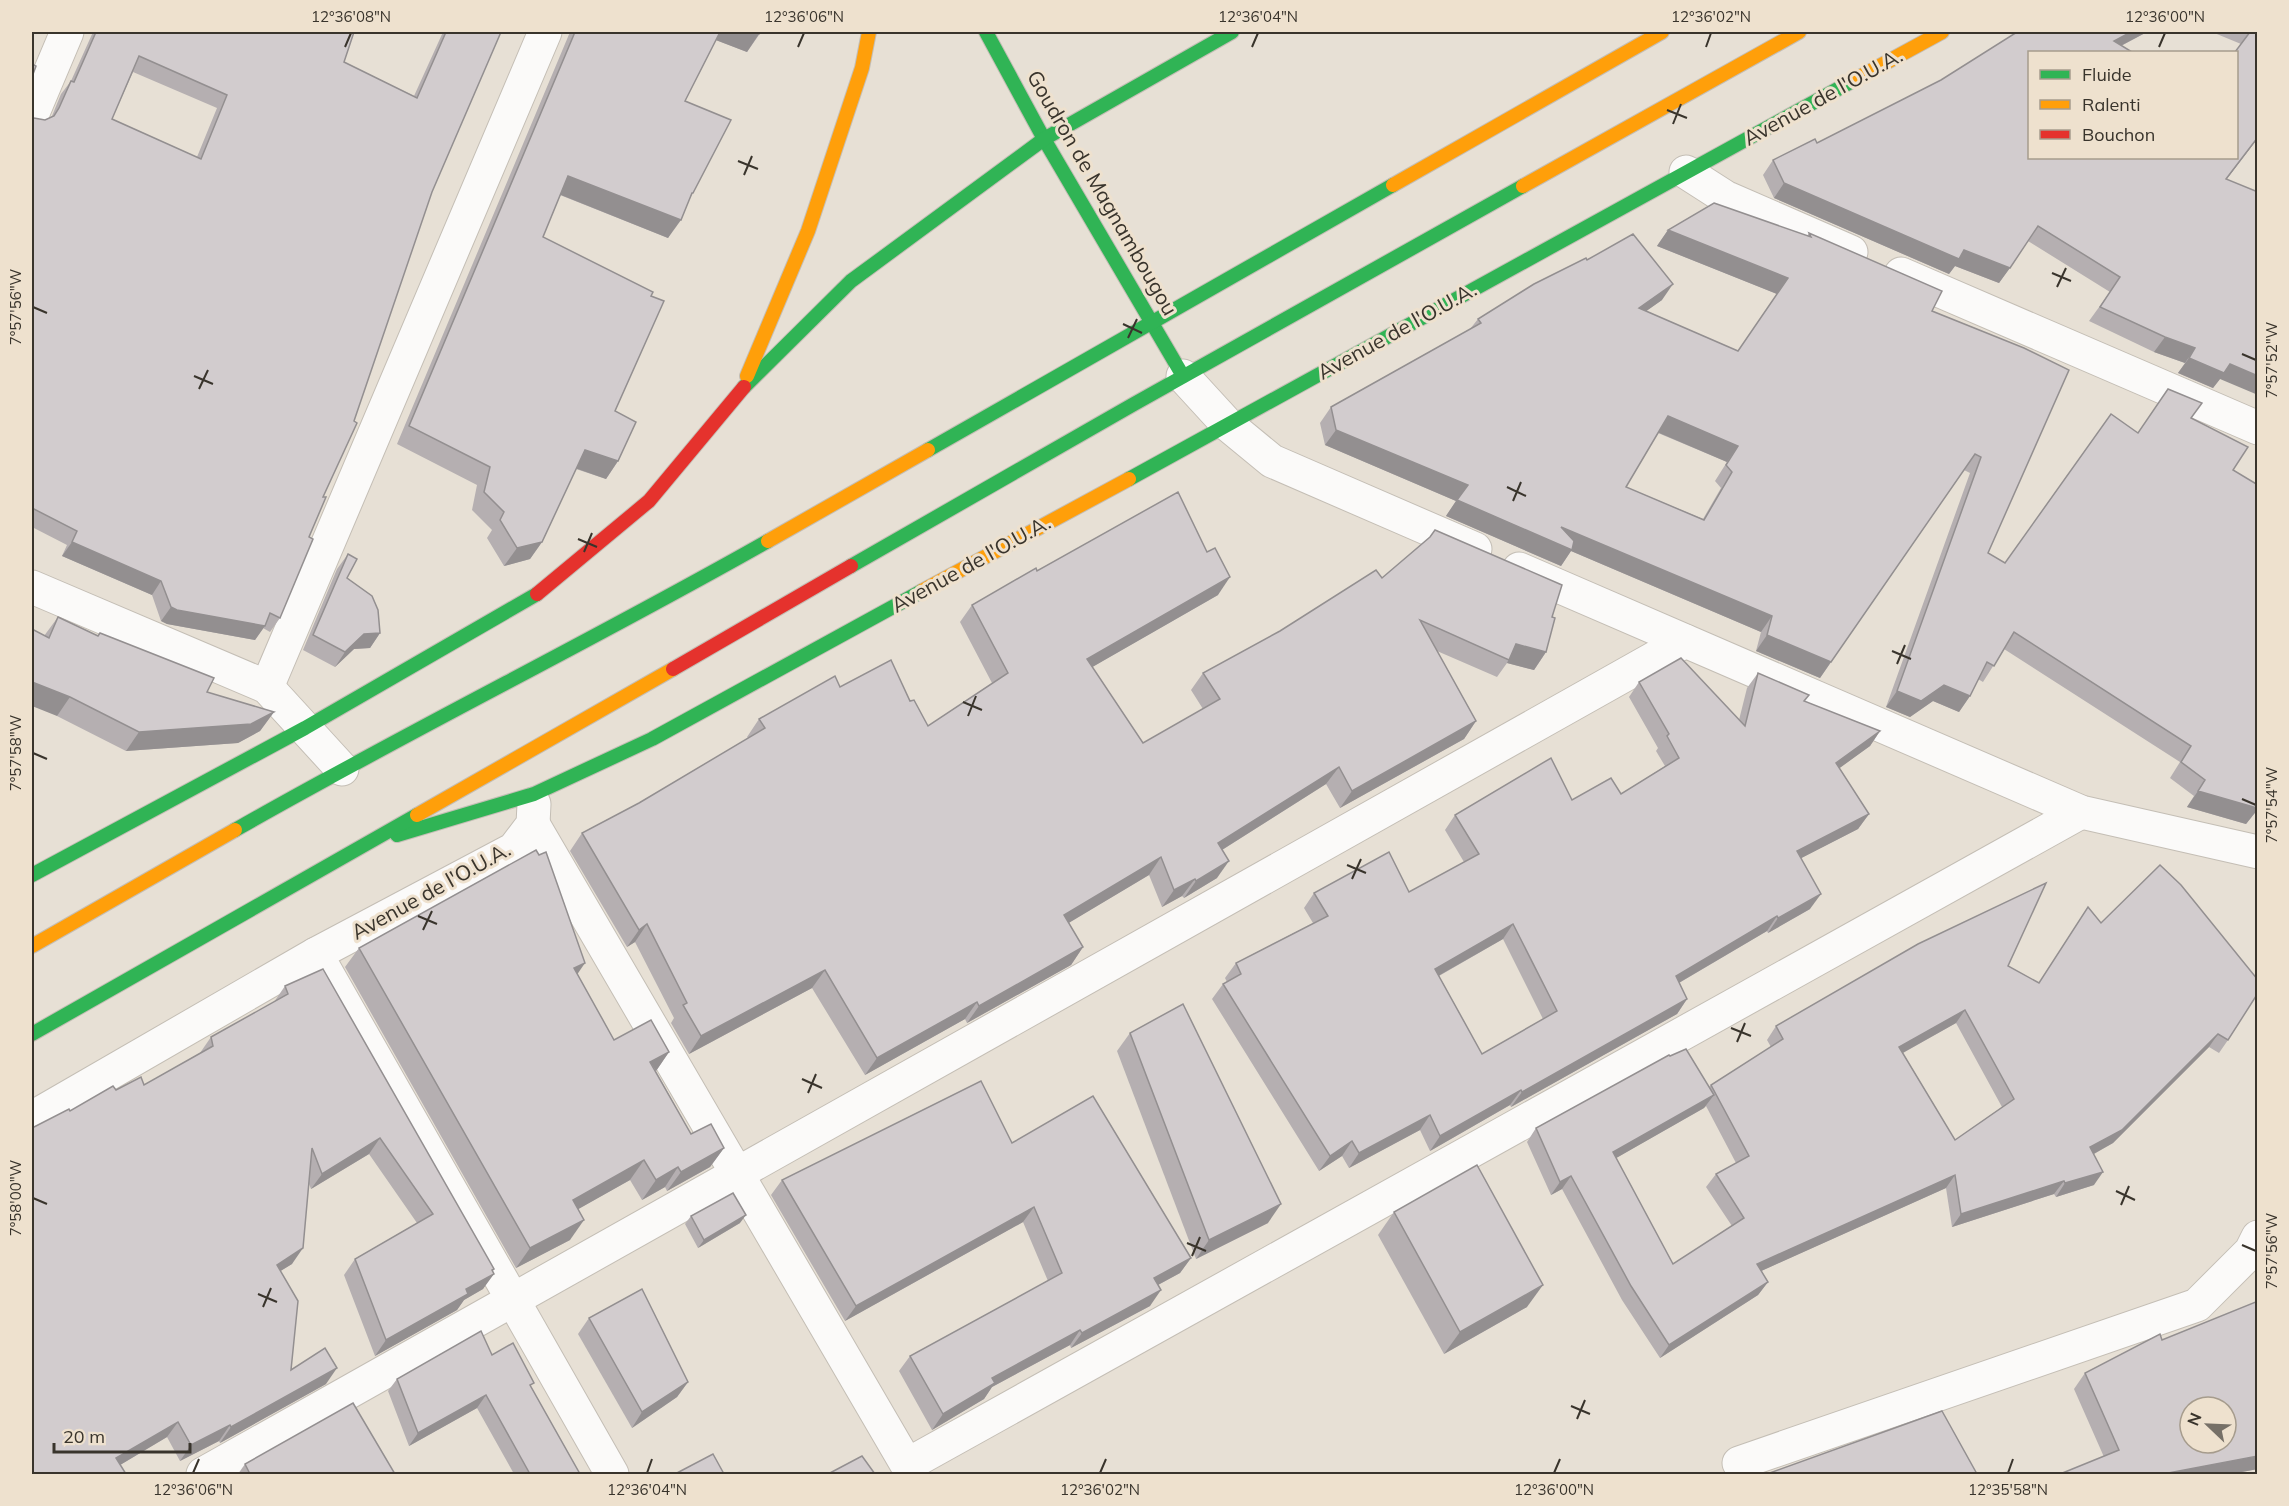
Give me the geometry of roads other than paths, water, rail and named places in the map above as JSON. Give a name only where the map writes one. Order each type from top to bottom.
[{"type":"main road","points":[[740,391],[808,231],[862,68],[869,32]]},
{"type":"main road","name":"Goudron de Magnambougou","points":[[986,32],[1044,139],[1184,376]]},
{"type":"main road","points":[[32,875],[305,728],[536,595],[649,501],[740,391],[851,281],[1044,139],[1232,32]]},
{"type":"main road","points":[[32,946],[342,769],[695,583],[1662,32]]},
{"type":"main road","points":[[32,1034],[1184,376],[1799,32]]},
{"type":"main road","name":"Avenue de l'O.U.A.","points":[[533,809],[652,739],[1942,32]]},
{"type":"main road","points":[[367,844],[533,809]]},
{"type":"street","points":[[32,115],[67,32]]},
{"type":"street","points":[[267,687],[545,32]]},
{"type":"street","points":[[1686,172],[1725,197],[2258,428]]},
{"type":"street","points":[[1184,376],[1227,424],[1272,461],[2081,812],[2258,852]]},
{"type":"street","points":[[32,587],[267,687],[342,769]]},
{"type":"street","points":[[203,1474],[1685,641]]},
{"type":"street","points":[[533,809],[738,1174],[907,1465],[2081,812]]},
{"type":"street","name":"Avenue de l'O.U.A.","points":[[32,1119],[316,954],[514,849],[533,809]]},
{"type":"street","points":[[316,954],[612,1474]]},
{"type":"street","points":[[1738,1463],[2197,1305],[2251,1251],[2258,1237]]}]
